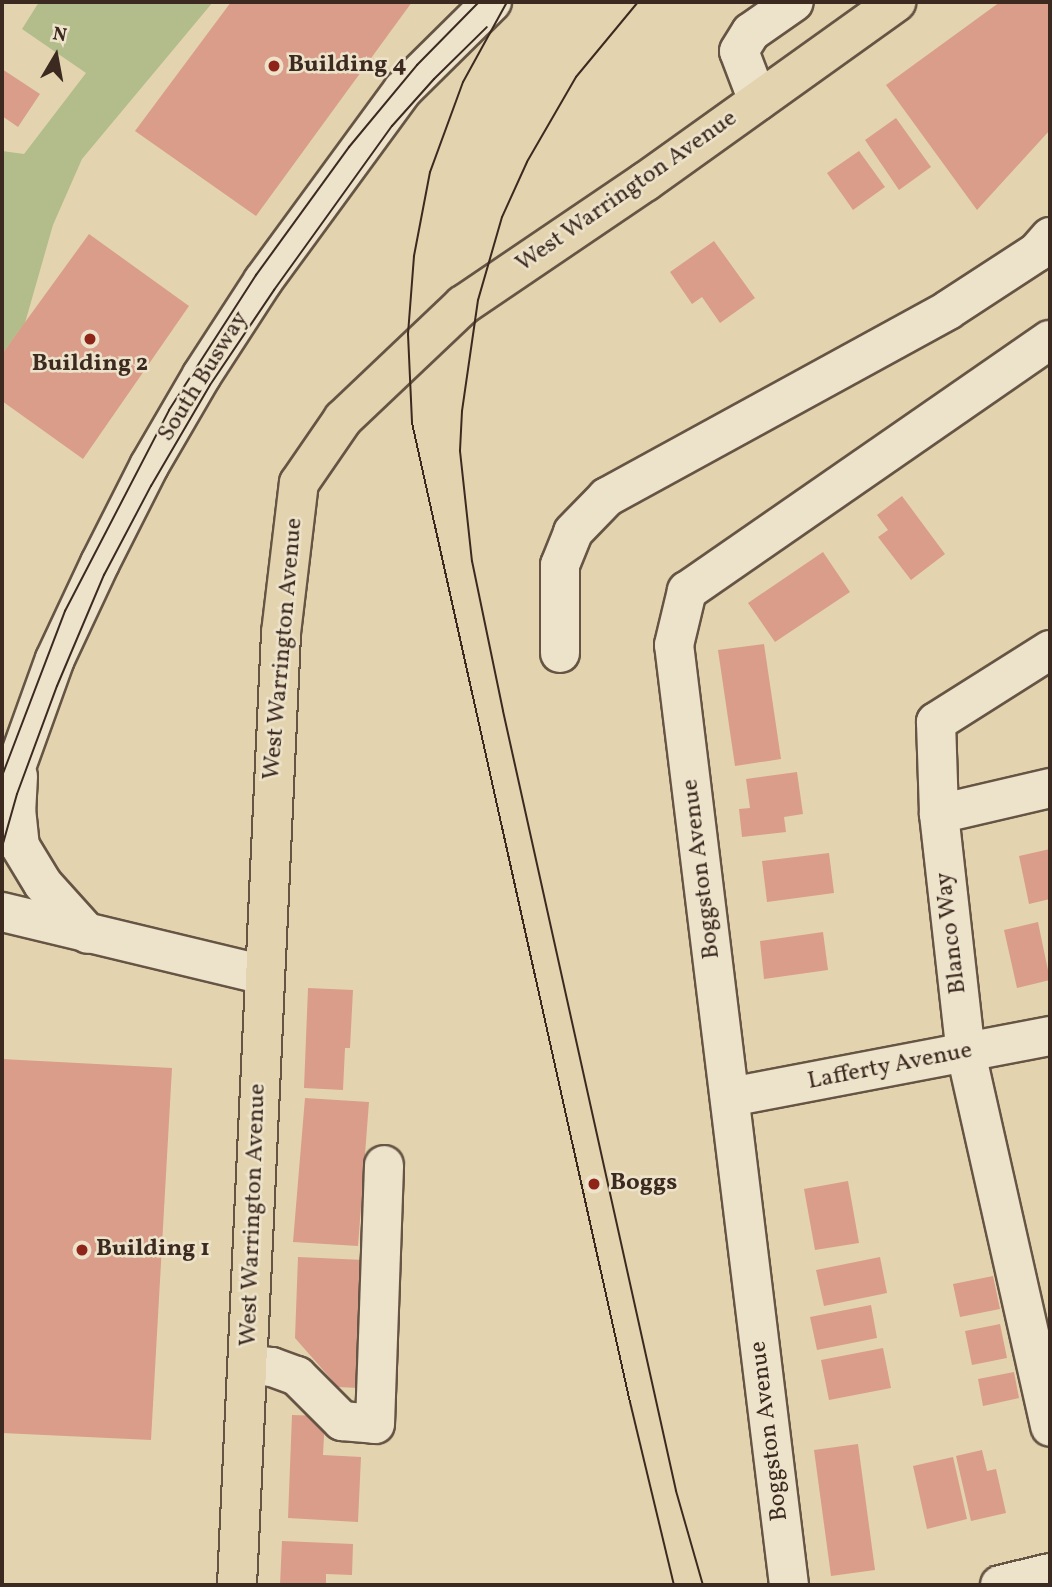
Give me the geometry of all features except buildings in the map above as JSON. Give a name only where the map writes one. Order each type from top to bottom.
[{"type":"main road","name":"West Warrington Avenue","points":[[237,1585],[281,634],[299,483],[344,419],[463,304],[645,182],[896,2]]},
{"type":"street","name":"South Busway","points":[[2,806],[55,659],[149,466],[202,376],[263,281],[402,90],[492,2]]},
{"type":"street","points":[[758,101],[740,51],[751,32],[794,2]]},
{"type":"street","points":[[560,653],[560,565],[573,532],[607,497],[948,310],[1037,252],[1050,237]]},
{"type":"street","name":"Boggston Avenue","points":[[789,1585],[674,645],[687,591],[1050,340]]},
{"type":"street","name":"Blanco Way","points":[[1050,650],[936,722],[939,814],[966,1053],[1039,1317],[1050,1427]]},
{"type":"street","points":[[19,753],[16,809],[20,846],[43,884],[88,934]]},
{"type":"street","points":[[939,814],[1050,789]]},
{"type":"street","points":[[2,912],[264,975]]},
{"type":"street","name":"Lafferty Avenue","points":[[730,1097],[1050,1036]]},
{"type":"street","points":[[247,1364],[272,1367],[297,1376],[342,1421],[375,1424],[384,1165]]},
{"type":"street","points":[[1000,1585],[1050,1573]]},
{"type":"green space","points":[[39,2],[213,2],[82,159],[53,225],[25,323],[2,354],[2,151],[24,154],[86,73],[22,29]]},
{"type":"tram line","points":[[2,776],[65,611],[169,410],[256,275],[349,147],[417,65],[479,2]]},
{"type":"tram line","points":[[507,2],[463,82],[430,172],[414,256],[408,334],[412,423],[630,1402],[674,1585]]},
{"type":"tram line","points":[[638,2],[576,77],[527,162],[502,217],[478,300],[462,411],[460,451],[472,561],[503,711],[676,1491],[703,1585]]},
{"type":"tram line","points":[[2,847],[17,794],[57,686],[104,575],[151,486],[210,385],[274,290],[392,126],[434,79],[487,27]]},
{"type":"place","name":"Building 4","points":[[274,66]]},
{"type":"place","name":"Building 2","points":[[90,339]]},
{"type":"place","name":"Boggs","points":[[594,1184]]},
{"type":"place","name":"Building 1","points":[[82,1250]]}]
